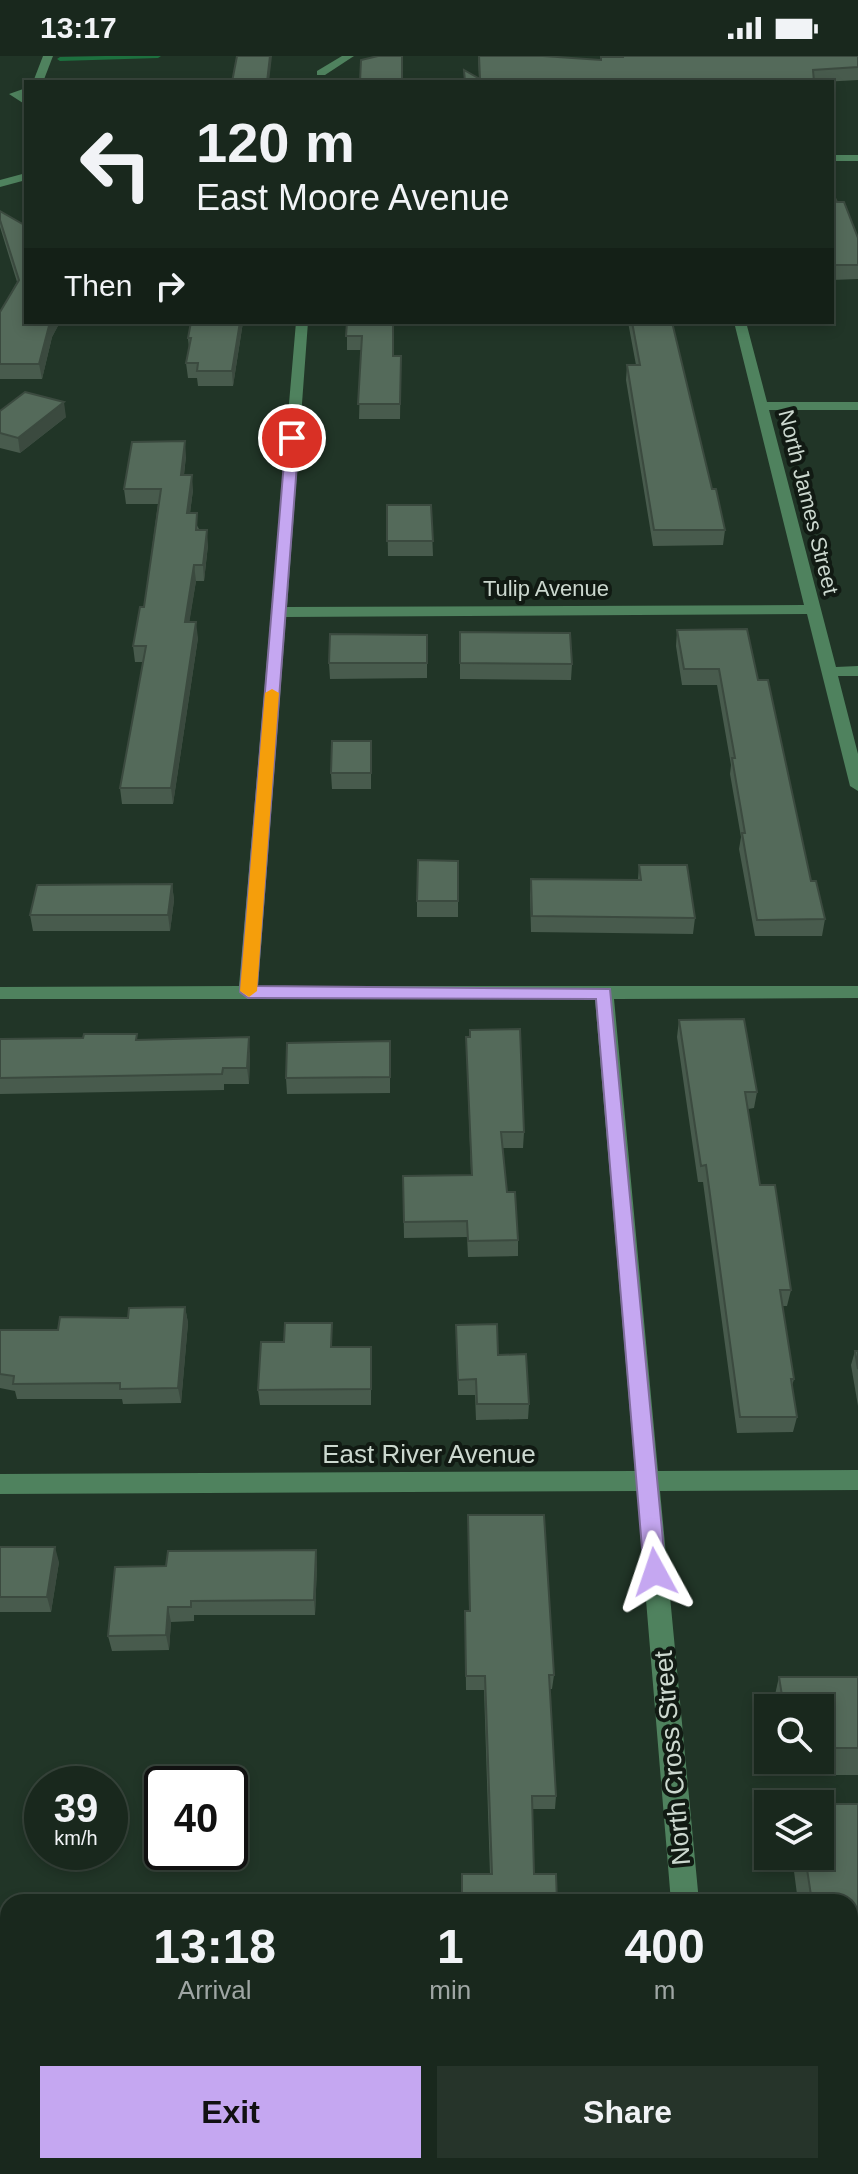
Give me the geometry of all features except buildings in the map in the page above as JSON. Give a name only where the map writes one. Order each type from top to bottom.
[{"type":"street","points":[[39,80],[48,56]]},
{"type":"street","points":[[321,78],[323,56]]},
{"type":"street","points":[[321,78],[349,56]]},
{"type":"street","points":[[0,94],[20,93]]},
{"type":"street","points":[[834,158],[858,158]]},
{"type":"street","points":[[0,184],[24,177]]},
{"type":"street","points":[[248,992],[302,324]]},
{"type":"street","name":"North James Street","points":[[740,324],[858,786]]},
{"type":"street","points":[[761,406],[858,406]]},
{"type":"street","name":"Tulip Avenue","points":[[279,612],[813,609]]},
{"type":"street","points":[[829,672],[858,671]]},
{"type":"street","points":[[0,993],[858,992]]},
{"type":"street","name":"North Cross Street","points":[[604,993],[684,1894]]},
{"type":"street","name":"East River Avenue","points":[[0,1484],[858,1480]]},
{"type":"waterway","points":[[60,59],[158,56]]},
{"type":"slow traffic","points":[[249,991],[272,693]]},
{"type":"route","points":[[292,438],[248,992],[604,993],[655,1572]]}]
